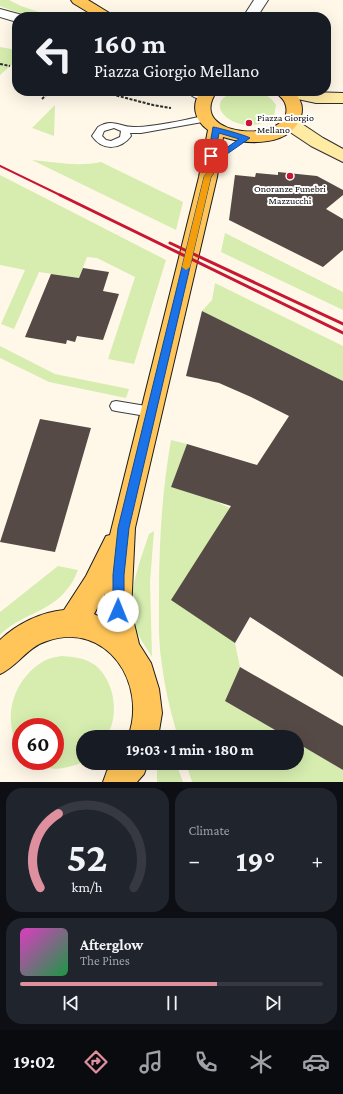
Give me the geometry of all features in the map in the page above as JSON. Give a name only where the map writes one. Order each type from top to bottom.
[{"type":"main road","points":[[78,0],[98,12]]},
{"type":"main road","points":[[126,648],[118,611],[118,575],[123,528],[208,177],[210,124],[201,107],[204,96]]},
{"type":"main road","points":[[210,124],[230,135],[246,138],[272,134],[282,130],[292,119],[294,107],[288,96]]},
{"type":"main road","points":[[208,177],[225,153],[235,144],[246,138]]},
{"type":"main road","points":[[71,623],[85,606],[101,578],[123,528]]},
{"type":"main road","points":[[0,660],[11,647],[30,634],[50,625],[71,623],[92,626],[110,634],[126,648],[141,672],[148,701],[144,730]]},
{"type":"main road","points":[[118,782],[127,770]]},
{"type":"main road","points":[[132,782],[133,770]]},
{"type":"street","points":[[253,12],[261,0]]},
{"type":"street","points":[[0,13],[12,17]]},
{"type":"street","points":[[302,96],[311,98],[338,99]]},
{"type":"street","points":[[317,142],[292,119],[320,102],[338,99]]},
{"type":"street","points":[[272,134],[297,137],[317,142],[343,156]]},
{"type":"lane","points":[[126,133],[141,130],[210,124]]},
{"type":"lane","points":[[116,406],[152,412]]},
{"type":"path","points":[[0,64],[10,66]]},
{"type":"path","points":[[42,99],[45,96]]},
{"type":"path","points":[[119,96],[160,106]]},
{"type":"green space","points":[[0,0],[9,0],[38,12],[17,12],[0,6]]},
{"type":"green space","points":[[0,47],[12,49],[12,64],[0,75]]},
{"type":"green space","points":[[267,96],[273,100],[276,105],[274,116],[262,123],[249,125],[237,123],[228,118],[221,111],[220,104],[225,97]]},
{"type":"green space","points":[[55,105],[54,136],[32,128]]},
{"type":"green space","points":[[32,160],[75,164],[101,162],[183,202],[176,230]]},
{"type":"green space","points":[[0,175],[166,260],[134,364],[108,359],[135,277],[97,258],[87,257],[79,278],[39,272],[14,329],[1,324],[25,270],[0,265]]},
{"type":"green space","points":[[225,233],[343,292],[343,310],[221,252]]},
{"type":"green space","points":[[215,283],[343,346],[343,381],[202,311],[212,300]]},
{"type":"green space","points":[[0,346],[55,374],[129,389],[126,398],[49,382],[0,358]]},
{"type":"green space","points":[[171,440],[187,444],[171,487],[213,500],[230,508],[235,643],[240,667],[225,701],[275,730],[176,730],[165,683],[159,630],[160,537],[165,478]]},
{"type":"green space","points":[[154,531],[150,582],[152,657],[135,627],[132,616],[132,604],[138,568],[149,534]]},
{"type":"green space","points":[[58,566],[78,570],[73,581],[65,592],[58,599],[15,623],[0,635],[0,612]]},
{"type":"green space","points":[[62,656],[75,657],[95,665],[107,680],[113,699],[113,719],[110,730],[76,730],[76,764],[64,768],[64,718],[12,718],[12,729],[11,726],[12,704],[20,684],[35,667],[50,658]]},
{"type":"green space","points":[[304,747],[343,770],[343,782],[192,782],[188,770],[304,770]]},
{"type":"green space","points":[[157,770],[179,770],[183,782],[157,782]]},
{"type":"building","points":[[278,172],[317,176],[343,190],[343,195],[326,209],[343,219],[343,250],[323,267],[229,220],[235,175],[255,177],[256,173],[278,175]]},
{"type":"building","points":[[83,268],[109,272],[103,291],[119,294],[103,340],[77,336],[75,342],[67,340],[66,344],[25,337],[51,274],[79,278]]},
{"type":"building","points":[[202,311],[343,381],[343,677],[250,617],[235,643],[171,600],[231,506],[171,487],[187,444],[257,465],[289,416],[219,383],[186,376]]},
{"type":"building","points":[[40,419],[91,428],[55,552],[0,542]]},
{"type":"building","points":[[240,667],[343,726],[343,770],[304,747],[304,730],[275,730],[225,701]]},
{"type":"railway","points":[[0,166],[62,196]]},
{"type":"railway","points":[[60,195],[343,333]]},
{"type":"railway","points":[[170,243],[343,324]]},
{"type":"slow traffic","points":[[186,267],[208,177],[218,161]]},
{"type":"place","name":"Piazza Giorgio Mellano","points":[[249,123]]},
{"type":"place","name":"Onoranze Funebri Mazzucchi","points":[[290,176]]},
{"type":"route","points":[[118,611],[118,575],[123,528],[208,177],[217,162],[225,153],[235,144],[246,138],[230,135],[216,129],[211,156]]}]
